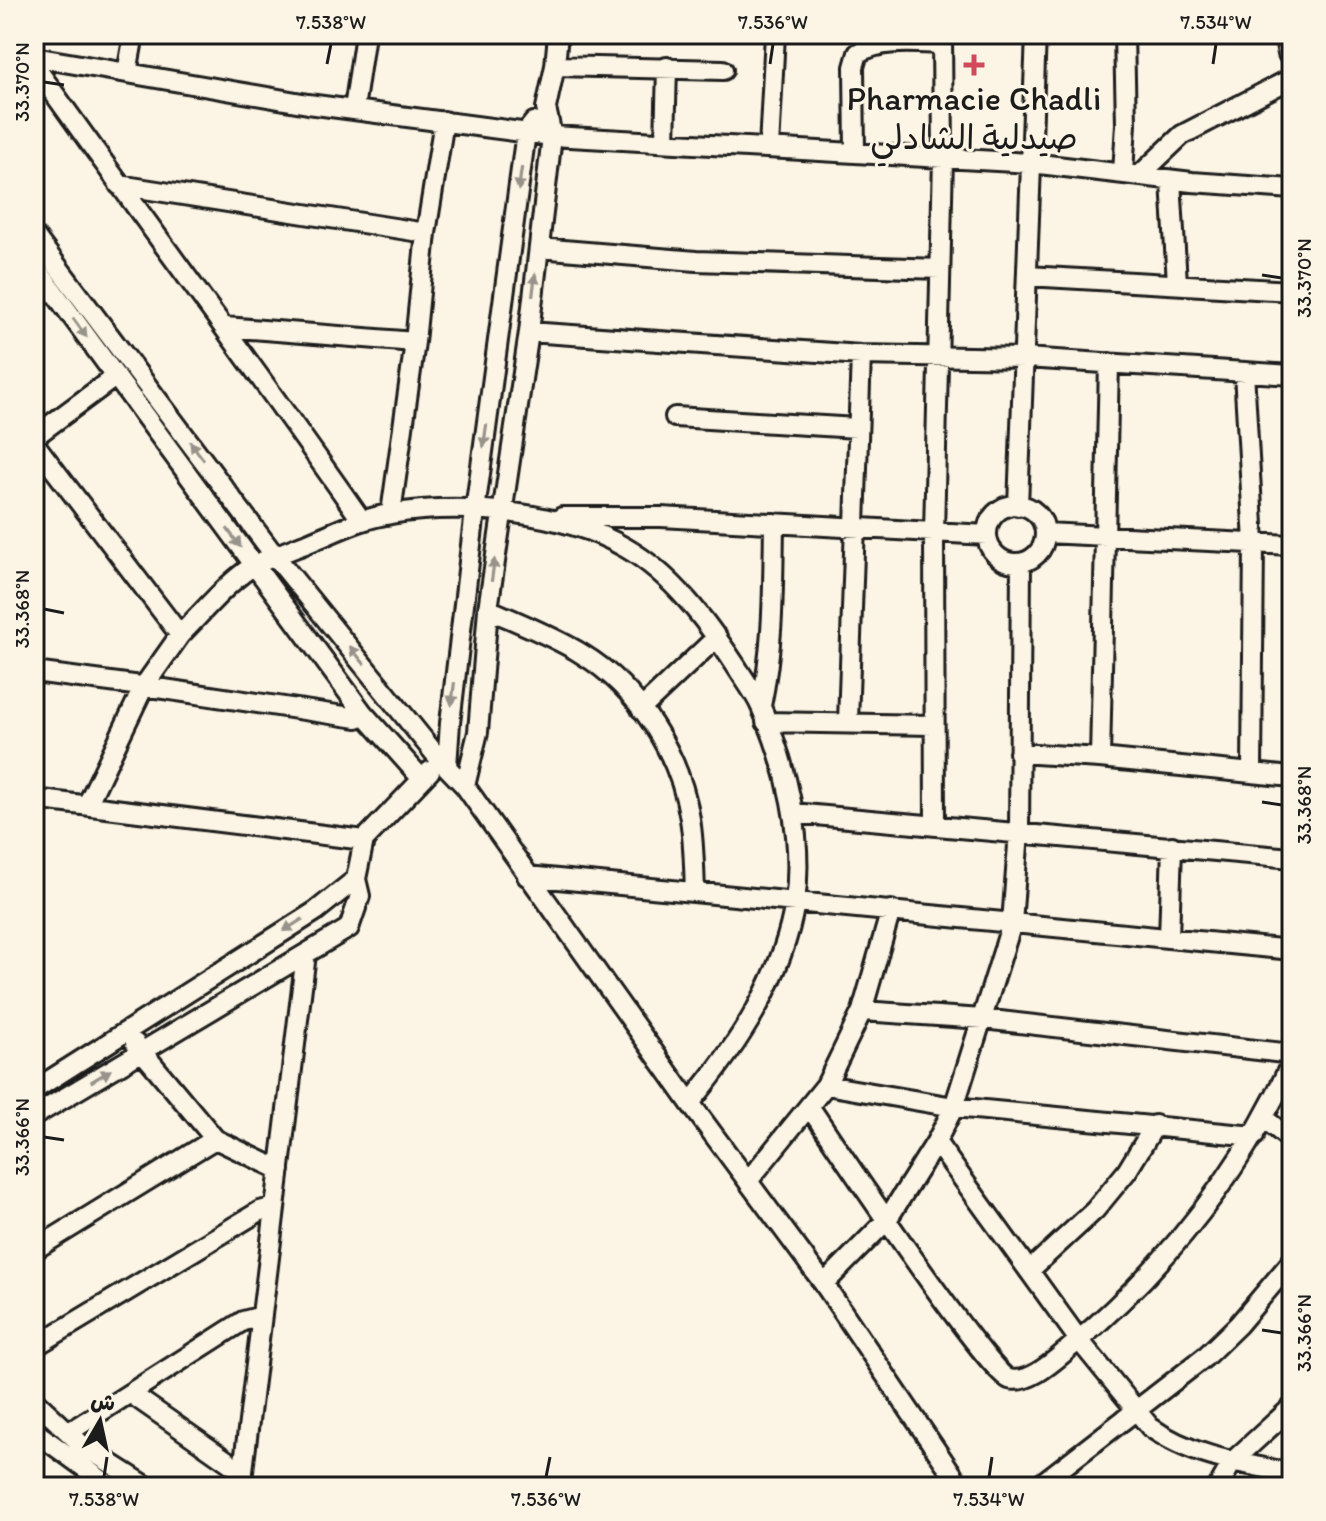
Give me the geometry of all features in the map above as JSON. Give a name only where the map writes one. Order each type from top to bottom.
[{"type":"street","points":[[127,73],[134,34]]},
{"type":"street","points":[[354,109],[365,34]]},
{"type":"street","points":[[465,786],[478,732],[488,609],[529,332],[552,136],[546,108],[558,34]]},
{"type":"street","points":[[769,148],[775,34]]},
{"type":"street","points":[[1018,506],[1036,34]]},
{"type":"street","points":[[1124,34],[1126,135],[1132,174]]},
{"type":"street","points":[[1284,34],[1292,61]]},
{"type":"street","points":[[855,152],[854,67],[858,53],[870,47],[942,39],[943,158],[934,532],[935,825]]},
{"type":"street","points":[[34,57],[308,104],[552,136],[1031,163],[1171,180],[1292,189]]},
{"type":"street","points":[[34,65],[362,521]]},
{"type":"street","points":[[555,66],[723,70]]},
{"type":"street","points":[[665,142],[667,67]]},
{"type":"street","points":[[1132,174],[1182,135],[1292,78]]},
{"type":"street","points":[[34,1116],[349,928],[360,896],[356,879],[364,840],[422,779],[444,763],[526,132],[546,108]]},
{"type":"street","points":[[391,513],[415,342],[426,233],[444,121]]},
{"type":"street","points":[[1171,180],[1177,283]]},
{"type":"street","points":[[119,185],[426,233]]},
{"type":"street","points":[[34,235],[275,556],[465,786],[690,1103],[824,1284],[961,1487]]},
{"type":"street","points":[[539,248],[696,261],[940,269]]},
{"type":"street","points":[[34,265],[363,713],[422,779]]},
{"type":"street","points":[[1027,276],[1292,291]]},
{"type":"street","points":[[225,327],[415,342]]},
{"type":"street","points":[[529,332],[861,355],[1025,358],[1292,375]]},
{"type":"street","points":[[848,722],[861,355]]},
{"type":"street","points":[[1100,758],[1109,363]]},
{"type":"street","points":[[1244,372],[1254,542],[1252,771]]},
{"type":"street","points":[[34,437],[116,376]]},
{"type":"street","points":[[675,417],[857,428]]},
{"type":"street","points":[[34,443],[180,635]]},
{"type":"street","points":[[1018,506],[1035,512],[1044,525],[1045,533],[1041,549],[1021,563],[998,556],[992,550],[987,535],[991,519],[997,513],[1003,508],[1018,506]]},
{"type":"street","points":[[87,805],[144,686],[180,635],[255,566],[362,521],[391,513],[501,511],[542,516],[661,517],[987,535]]},
{"type":"street","points":[[542,516],[625,547],[655,568],[706,621],[763,714],[783,770],[793,813],[796,863],[795,902],[780,958],[729,1055],[690,1103]]},
{"type":"street","points":[[763,714],[772,630],[774,523]]},
{"type":"street","points":[[1045,533],[1292,545]]},
{"type":"street","points":[[824,1284],[887,1220],[936,1142],[954,1107],[1012,923],[1019,832],[1021,563]]},
{"type":"street","points":[[488,609],[583,654],[605,669],[661,736],[690,817],[695,892]]},
{"type":"street","points":[[641,709],[717,637]]},
{"type":"street","points":[[34,672],[357,718],[363,713]]},
{"type":"street","points":[[763,714],[848,722],[933,725]]},
{"type":"street","points":[[1019,753],[1252,771],[1292,777]]},
{"type":"street","points":[[34,799],[364,840]]},
{"type":"street","points":[[793,813],[1292,858]]},
{"type":"street","points":[[1169,938],[1172,846]]},
{"type":"street","points":[[527,876],[1292,950]]},
{"type":"street","points":[[34,1090],[316,911],[356,879]]},
{"type":"street","points":[[748,1181],[826,1085],[862,1011],[891,910]]},
{"type":"street","points":[[242,1480],[306,954]]},
{"type":"street","points":[[862,1011],[983,1019],[1292,1054]]},
{"type":"street","points":[[126,1031],[215,1139],[280,1170]]},
{"type":"street","points":[[809,1106],[973,1339],[1005,1377],[1013,1380],[1026,1378],[1079,1340],[1172,1248],[1217,1193],[1265,1119],[1292,1061]]},
{"type":"street","points":[[826,1085],[954,1107],[1254,1136]]},
{"type":"street","points":[[1265,1119],[1292,1141]]},
{"type":"street","points":[[1029,1271],[1095,1210],[1127,1171],[1155,1125]]},
{"type":"street","points":[[34,1250],[215,1139]]},
{"type":"street","points":[[936,1142],[1134,1411],[1163,1437],[1189,1448],[1292,1473]]},
{"type":"street","points":[[34,1347],[260,1211],[275,1207]]},
{"type":"street","points":[[1037,1487],[1205,1357],[1238,1325],[1292,1261]]},
{"type":"street","points":[[69,1432],[243,1321],[262,1316]]},
{"type":"street","points":[[130,1393],[242,1480]]},
{"type":"street","points":[[34,1400],[82,1445],[148,1487]]},
{"type":"street","points":[[1218,1487],[1233,1461],[1292,1407]]},
{"type":"street","points":[[34,1431],[111,1487]]},
{"type":"place","name":"Pharmacie Chadli صيدلية الشادلي","points":[[974,65]]}]
